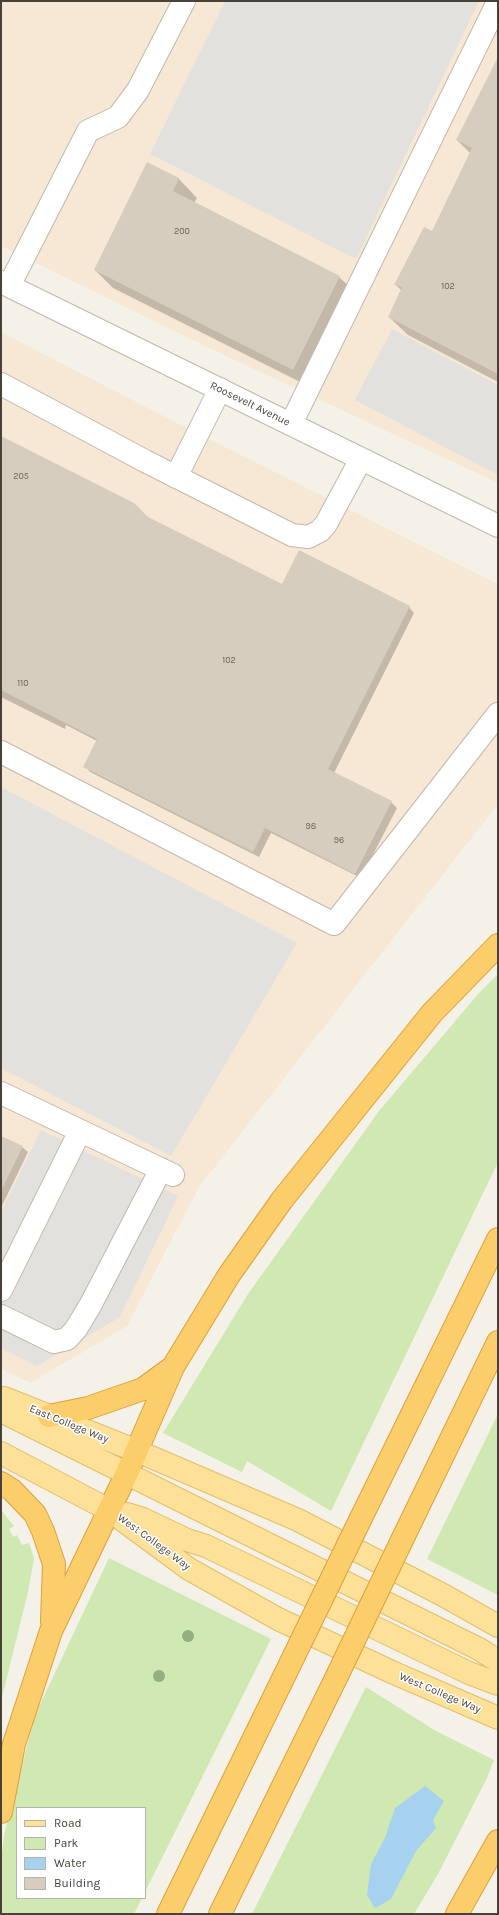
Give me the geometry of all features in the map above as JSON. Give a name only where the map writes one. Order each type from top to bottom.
[{"type":"highway","points":[[1,1812],[14,1744],[52,1631],[127,1473],[173,1367],[229,1275],[282,1200],[432,1014],[498,945]]},
{"type":"highway","points":[[168,1914],[498,1239]]},
{"type":"highway","points":[[220,1914],[498,1342]]},
{"type":"highway","points":[[49,1416],[88,1408],[143,1389],[173,1367]]},
{"type":"highway","points":[[1,1483],[12,1490],[34,1514],[43,1531],[54,1564],[52,1631]]},
{"type":"highway","points":[[457,1914],[498,1841]]},
{"type":"main road","name":"East College Way","points":[[1,1396],[137,1451]]},
{"type":"main road","name":"East College Way","points":[[1,1411],[127,1473]]},
{"type":"main road","points":[[137,1451],[298,1520],[443,1595],[498,1626]]},
{"type":"main road","points":[[1,1453],[109,1510]]},
{"type":"main road","points":[[127,1473],[479,1649],[498,1661]]},
{"type":"main road","name":"West College Way","points":[[109,1510],[144,1519],[187,1540],[206,1546],[469,1673],[498,1684]]},
{"type":"main road","name":"West College Way","points":[[109,1510],[189,1569],[278,1619],[394,1673],[498,1718]]},
{"type":"street","points":[[5,284],[88,131],[118,117],[138,90],[184,1]]},
{"type":"street","points":[[291,424],[498,2]]},
{"type":"street","name":"Roosevelt Avenue","points":[[5,284],[498,526]]},
{"type":"street","points":[[1,384],[176,477],[292,535],[308,537],[320,532],[326,524],[362,459]]},
{"type":"street","points":[[176,477],[220,389]]},
{"type":"street","points":[[1,752],[334,924],[498,714]]},
{"type":"street","points":[[1,1093],[168,1172],[76,1330],[67,1339],[54,1342],[1,1316]]},
{"type":"street","points":[[1,1290],[80,1130]]},
{"type":"shaded area","points":[[1,1],[498,1],[498,483],[209,348],[1,246]]},
{"type":"shaded area","points":[[225,1],[479,1],[356,259],[150,154]]},
{"type":"shaded area","points":[[392,329],[498,385],[498,475],[355,400]]},
{"type":"shaded area","points":[[1,332],[173,421],[498,584],[498,804],[199,1187],[127,1326],[30,1383],[1,1369]]},
{"type":"shaded area","points":[[1,787],[297,943],[171,1156],[1,1068]]},
{"type":"shaded area","points":[[41,1130],[178,1196],[120,1317],[37,1366],[1,1348],[1,1212]]},
{"type":"green space","points":[[498,974],[498,1162],[331,1511],[247,1461],[242,1472],[163,1433],[248,1294],[379,1111],[479,993]]},
{"type":"green space","points":[[498,1414],[498,1595],[427,1559]]},
{"type":"green space","points":[[1,1510],[14,1526],[9,1529],[13,1537],[17,1535],[22,1545],[29,1543],[34,1558],[28,1592],[1,1701]]},
{"type":"green space","points":[[109,1558],[271,1639],[146,1890],[146,1807],[16,1807],[16,1899],[142,1899],[134,1914],[1,1914],[1,1861],[4,1836],[36,1713]]},
{"type":"green space","points":[[366,1687],[436,1731],[494,1760],[487,1778],[438,1874],[414,1914],[252,1914]]},
{"type":"water","points":[[425,1786],[444,1801],[433,1820],[436,1828],[416,1851],[391,1899],[375,1908],[367,1895],[371,1864],[385,1838],[395,1808]]},
{"type":"building","points":[[498,57],[498,374],[388,317],[402,287],[394,285],[424,227],[432,231],[472,148],[456,140]]},
{"type":"building","points":[[147,162],[179,178],[173,191],[340,276],[293,370],[94,270]]},
{"type":"building","points":[[1,436],[134,503],[148,517],[282,584],[299,550],[410,606],[328,769],[392,801],[355,874],[265,828],[253,852],[83,767],[97,739],[1,690]]},
{"type":"building","points":[[1,1136],[23,1146],[1,1191]]}]
